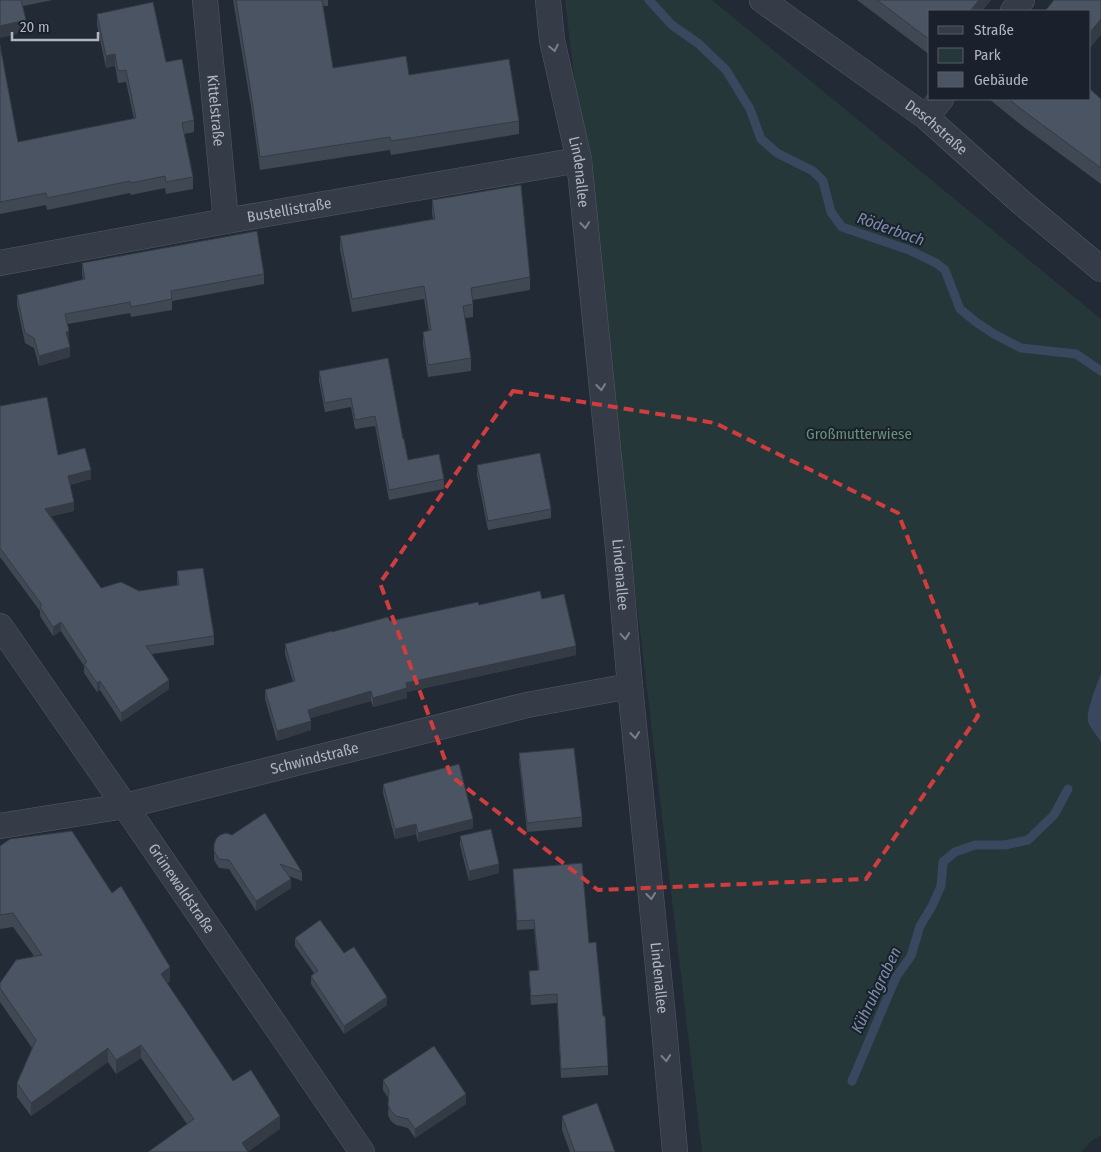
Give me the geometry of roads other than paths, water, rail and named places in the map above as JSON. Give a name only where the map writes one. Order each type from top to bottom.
[{"type":"street","name":"Kittelstraße","points":[[205,0],[226,220]]},
{"type":"street","name":"Lindenallee","points":[[548,0],[552,40],[578,160],[619,558],[675,1152]]},
{"type":"street","name":"Deschstraße","points":[[762,0],[933,108],[1022,203],[1101,269]]},
{"type":"street","points":[[1014,10],[1022,0]]},
{"type":"street","name":"Bustellistraße","points":[[0,263],[226,220],[578,160]]},
{"type":"street","name":"Grünewaldstraße","points":[[0,626],[362,1152]]},
{"type":"street","name":"Schwindstraße","points":[[0,826],[125,806],[527,705],[630,686]]},
{"type":"water","points":[[1101,674],[1101,742],[1090,726],[1088,717],[1092,698]]},
{"type":"waterway","name":"Röderbach","points":[[649,0],[672,25],[699,44],[726,70],[750,109],[761,139],[777,153],[813,171],[823,181],[831,212],[842,227],[909,250],[936,263],[945,270],[960,309],[994,334],[1021,348],[1076,354],[1101,371]]},
{"type":"waterway","name":"Kühruhgraben","points":[[852,1081],[896,977],[911,956],[920,926],[941,886],[943,862],[955,852],[975,845],[1005,845],[1028,840],[1054,815],[1068,789]]},
{"type":"park label","name":"Großmutterwiese","points":[[859,434]]}]
